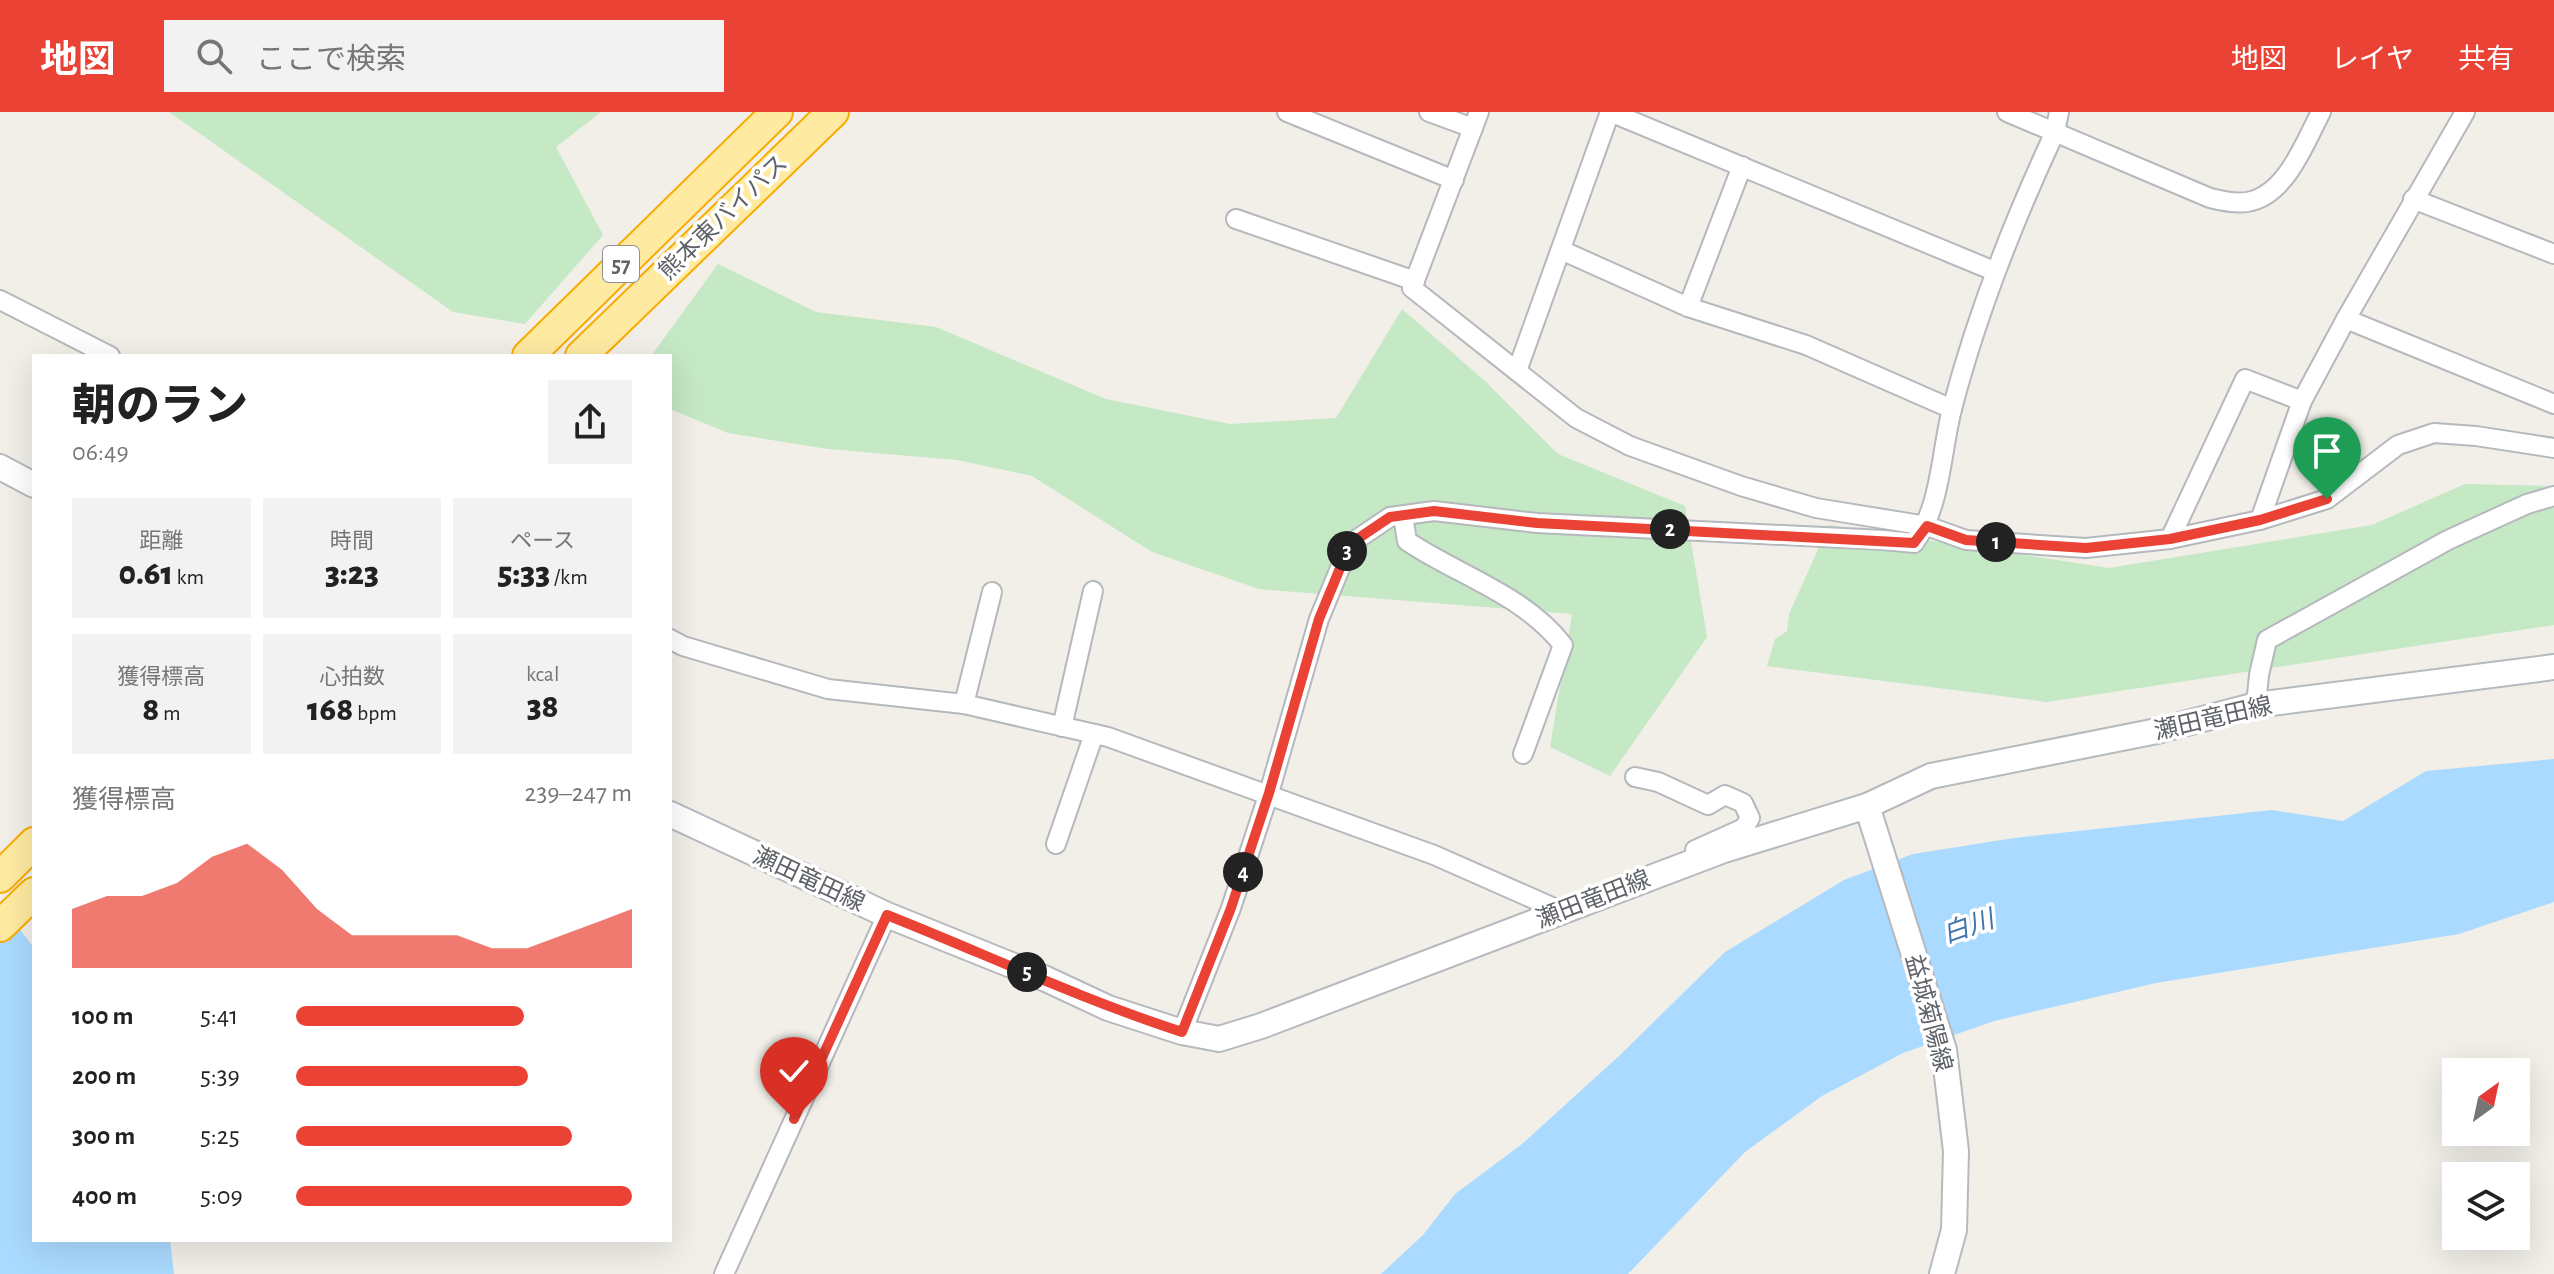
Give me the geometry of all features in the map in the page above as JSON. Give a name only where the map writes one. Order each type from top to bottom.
[{"type":"highway","points":[[714,172],[766,112]]},
{"type":"highway","name":"熊本東バイパス","points":[[530,354],[777,112]]},
{"type":"highway","name":"熊本東バイパス","points":[[583,354],[833,112]]},
{"type":"highway","points":[[0,877],[32,845]]},
{"type":"highway","points":[[0,926],[32,895]]},
{"type":"main road","points":[[0,467],[32,484]]},
{"type":"main road","name":"瀬田竜田線","points":[[672,815],[887,915],[1046,979],[1108,1008],[1182,1032],[1219,1039],[1261,1026],[1558,910],[1724,850],[1867,806],[1931,776],[2157,731],[2256,705],[2554,667]]},
{"type":"main road","name":"益城菊陽線","points":[[1867,806],[1944,1050],[1956,1151],[1954,1230],[1942,1274]]},
{"type":"street","points":[[1287,112],[1454,180]]},
{"type":"street","points":[[1429,112],[1476,120],[1412,288],[1576,418],[1630,446],[1741,486],[1816,508],[1927,526],[1966,540],[2086,548],[2170,539],[2260,520],[2327,499],[2398,445],[2434,433],[2554,448]]},
{"type":"street","points":[[1517,371],[1610,112],[1994,271]]},
{"type":"street","points":[[2007,112],[2210,198],[2243,203],[2271,191],[2280,182],[2321,112]]},
{"type":"street","points":[[1182,1032],[1231,908],[1269,793],[1319,619],[1350,544],[1390,517],[1434,511],[1537,523],[1914,543],[1927,526],[1952,409],[1994,271],[2055,132],[2059,112]]},
{"type":"street","points":[[2260,520],[2302,401],[2413,199],[2465,112]]},
{"type":"street","points":[[1688,307],[1742,166]]},
{"type":"street","points":[[2413,199],[2554,254]]},
{"type":"street","points":[[1236,219],[1415,281]]},
{"type":"street","points":[[1561,250],[1688,307],[1806,345],[1952,409]]},
{"type":"street","points":[[0,300],[106,354]]},
{"type":"street","points":[[2346,319],[2554,404]]},
{"type":"street","points":[[2170,539],[2245,379],[2302,401]]},
{"type":"street","points":[[2256,705],[2267,640],[2448,540],[2527,504],[2554,496]]},
{"type":"street","points":[[1403,516],[1407,541],[1520,604],[1549,627],[1563,645],[1523,754]]},
{"type":"street","points":[[1062,727],[1093,591]]},
{"type":"street","points":[[964,704],[992,592]]},
{"type":"street","points":[[672,640],[828,689],[964,704],[1094,734],[1269,793],[1434,855],[1558,910]]},
{"type":"street","points":[[1056,844],[1094,734]]},
{"type":"street","points":[[1505,925],[1558,910],[1744,828],[1750,818],[1743,803],[1725,795],[1708,805],[1658,782],[1635,777]]},
{"type":"street","points":[[724,1274],[887,915]]},
{"type":"green space","points":[[169,112],[601,112],[556,147],[603,235],[525,324],[453,312]]},
{"type":"green space","points":[[718,264],[816,312],[936,327],[1106,399],[1230,424],[1336,418],[1402,309],[1485,381],[1558,454],[1685,506],[1707,637],[1610,776],[1550,747],[1572,614],[1259,589],[1152,552],[1032,476],[957,460],[828,449],[728,433],[672,410],[672,354],[652,354]]},
{"type":"green space","points":[[2465,484],[2554,486],[2554,625],[2047,702],[1767,666],[1775,639],[1787,631],[1789,614],[1829,525],[2109,568],[2372,525]]},
{"type":"water","name":"白川","points":[[2554,759],[2554,902],[2459,934],[2156,983],[1994,1021],[1903,1053],[1822,1096],[1745,1152],[1628,1274],[1381,1274],[1423,1235],[1455,1194],[1522,1144],[1619,1056],[1725,952],[1844,880],[1913,854],[2014,838],[2272,810],[2343,821],[2426,771]]},
{"type":"water","points":[[0,903],[32,945],[32,1242],[170,1242],[174,1274],[0,1274]]},
{"type":"route","points":[[794,1119],[887,915],[1046,979],[1108,1008],[1182,1032],[1231,908],[1269,793],[1319,619],[1350,544],[1390,517],[1434,511],[1537,523],[1914,543],[1927,526],[1966,540],[2086,548],[2170,539],[2260,520],[2327,499]]}]
